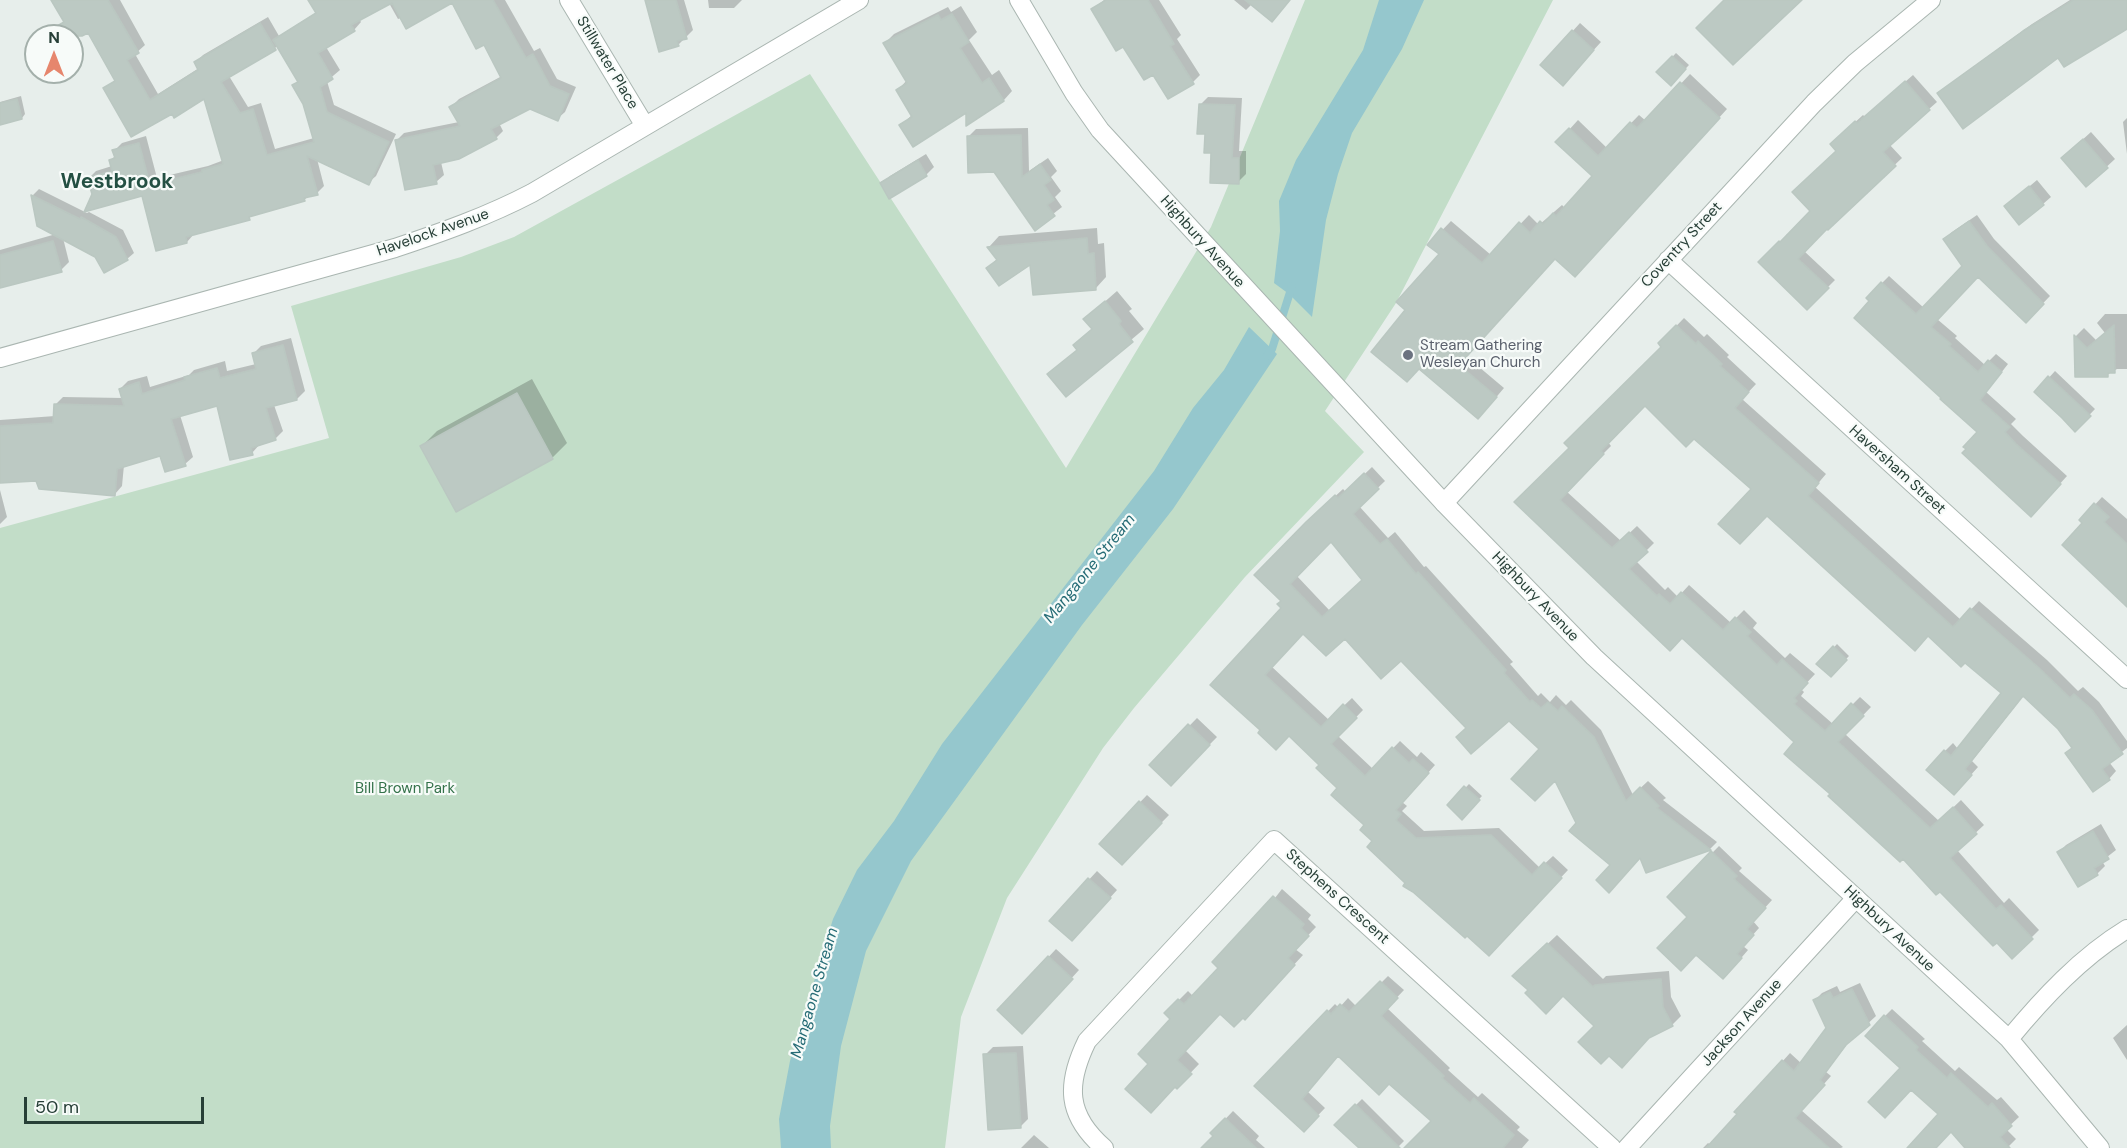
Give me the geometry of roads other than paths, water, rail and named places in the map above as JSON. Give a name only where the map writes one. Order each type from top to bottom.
[{"type":"street","name":"Stillwater Place","points":[[569,0],[645,126]]},
{"type":"street","name":"Havelock Avenue","points":[[0,358],[395,248],[496,212],[860,0]]},
{"type":"street","name":"Highbury Avenue","points":[[1019,0],[1074,93],[1100,130],[1444,503],[1593,657],[2009,1039],[2100,1148]]},
{"type":"street","name":"Coventry Street","points":[[1444,503],[1814,104],[1846,71],[1931,0]]},
{"type":"street","name":"Haversham Street","points":[[1668,260],[2127,679]]},
{"type":"street","name":"Stephens Crescent","points":[[1104,1148],[1089,1134],[1078,1117],[1073,1101],[1072,1079],[1087,1041],[1274,840],[1612,1148]]},
{"type":"street","name":"Jackson Avenue","points":[[1627,1148],[1856,898]]},
{"type":"street","points":[[2009,1039],[2055,987],[2089,956],[2127,929]]},
{"type":"water","points":[[1379,0],[1424,0],[1402,49],[1352,133],[1326,220],[1312,317],[1289,294],[1274,283],[1280,231],[1279,201],[1296,160],[1363,50]]},
{"type":"water","points":[[1249,327],[1277,354],[1173,509],[1082,625],[911,861],[866,951],[841,1046],[830,1126],[831,1148],[781,1148],[779,1119],[790,1061],[833,919],[857,870],[894,821],[942,744],[1154,471],[1193,408],[1224,370]]},
{"type":"waterway","name":"Mangaone Stream","points":[[1267,356],[1272,349],[1292,286]]},
{"type":"place","name":"Stream Gathering Wesleyan Church","points":[[1408,355]]},
{"type":"district","name":"Westbrook","points":[[117,182]]},
{"type":"park label","name":"Bill Brown Park","points":[[405,789]]}]
